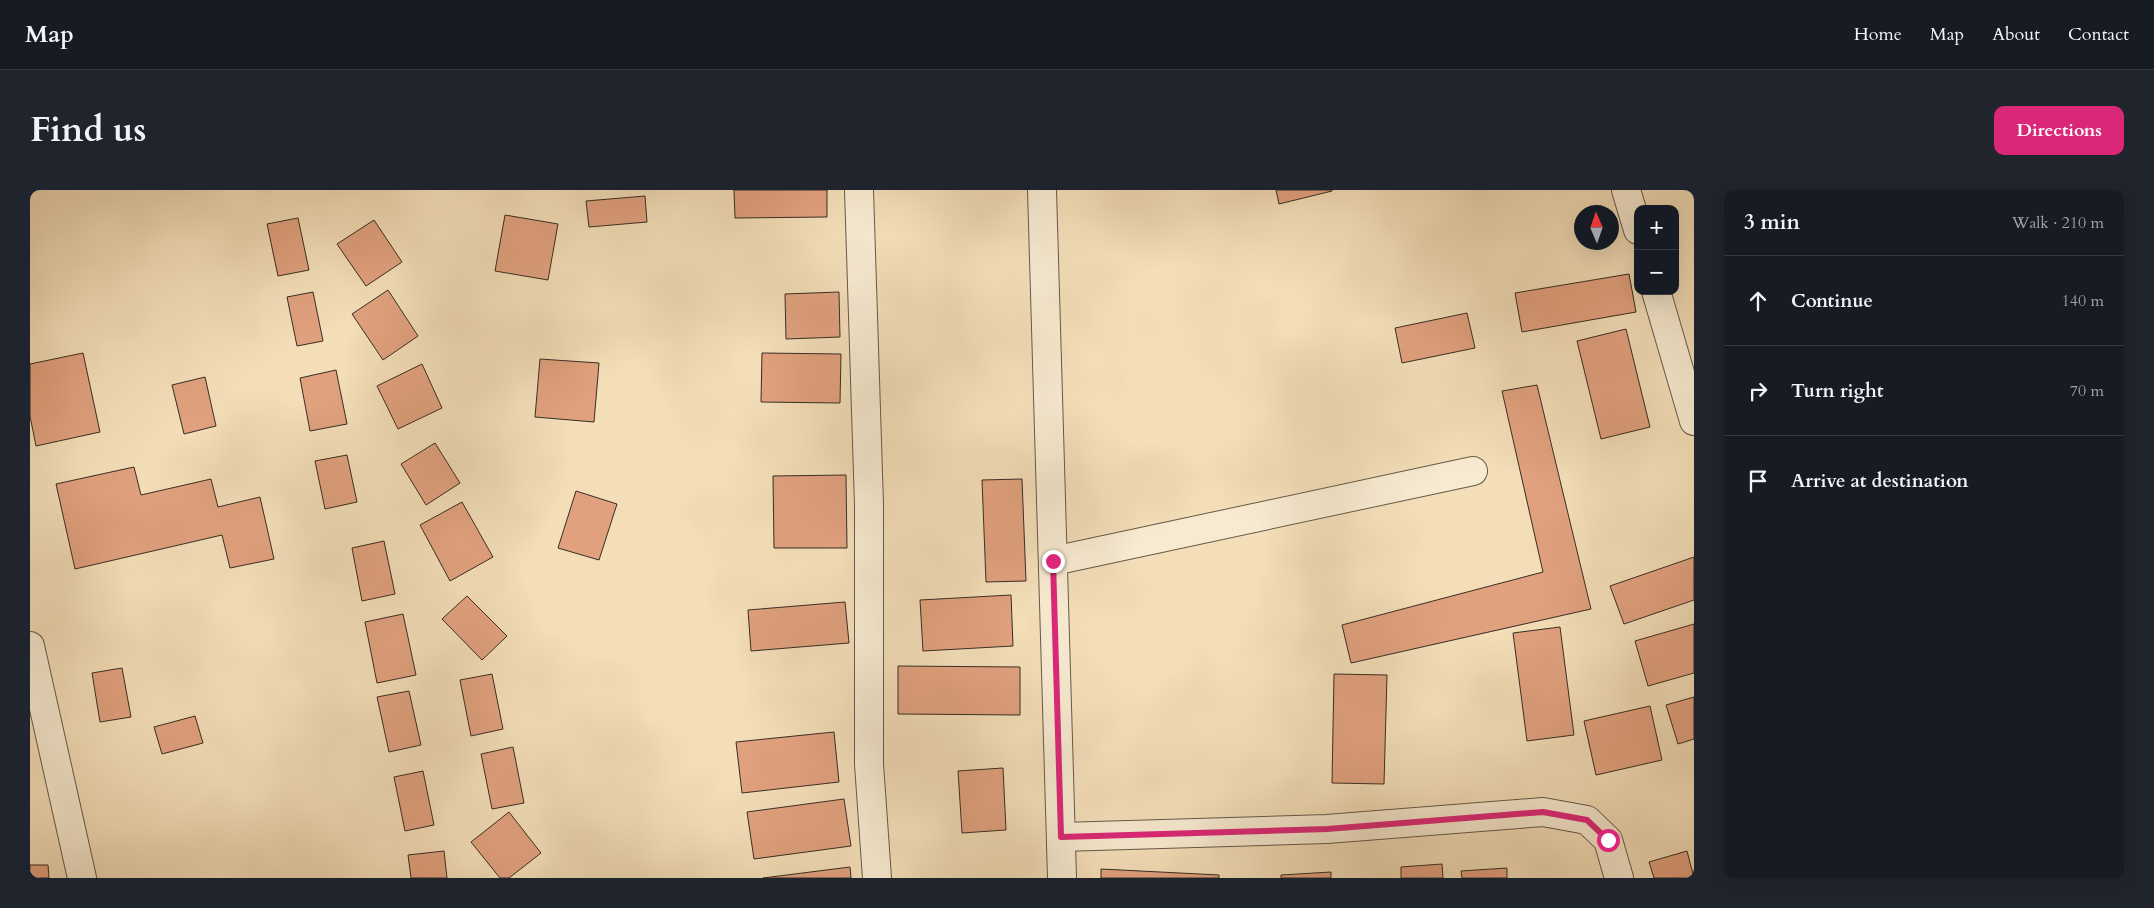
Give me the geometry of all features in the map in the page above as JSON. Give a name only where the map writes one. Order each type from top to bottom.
[{"type":"street","points":[[859,190],[869,505],[868,764],[877,878]]},
{"type":"street","points":[[1042,190],[1062,878]]},
{"type":"street","points":[[1626,190],[1634,217]]},
{"type":"street","points":[[1657,295],[1694,421]]},
{"type":"street","points":[[1053,561],[1473,471]]},
{"type":"street","points":[[30,646],[82,878]]},
{"type":"street","points":[[1061,837],[1327,829],[1543,812],[1587,820],[1608,840],[1619,878]]},
{"type":"building","points":[[734,190],[827,190],[827,217],[735,218]]},
{"type":"building","points":[[1276,190],[1332,190],[1332,191],[1279,204]]},
{"type":"building","points":[[645,196],[647,222],[589,227],[586,201]]},
{"type":"building","points":[[505,215],[558,224],[548,280],[495,271]]},
{"type":"building","points":[[298,218],[309,270],[278,276],[267,224]]},
{"type":"building","points":[[374,220],[402,262],[366,286],[337,244]]},
{"type":"building","points":[[1629,274],[1636,312],[1522,332],[1515,293]]},
{"type":"building","points":[[388,290],[418,336],[383,360],[352,314]]},
{"type":"building","points":[[313,292],[323,341],[297,346],[287,297]]},
{"type":"building","points":[[839,292],[840,337],[786,339],[785,294]]},
{"type":"building","points":[[1467,313],[1475,348],[1402,363],[1395,328]]},
{"type":"building","points":[[1626,329],[1650,427],[1601,439],[1577,341]]},
{"type":"building","points":[[83,353],[100,432],[36,446],[30,416],[30,364]]},
{"type":"building","points":[[762,353],[841,354],[840,403],[761,402]]},
{"type":"building","points":[[540,359],[599,363],[594,422],[535,417]]},
{"type":"building","points":[[422,364],[442,408],[398,429],[377,386]]},
{"type":"building","points":[[336,370],[347,424],[310,431],[300,378]]},
{"type":"building","points":[[205,377],[216,426],[184,434],[172,385]]},
{"type":"building","points":[[1537,385],[1591,609],[1351,663],[1342,625],[1543,572],[1502,391]]},
{"type":"building","points":[[435,443],[460,483],[426,505],[401,464]]},
{"type":"building","points":[[347,455],[357,502],[325,509],[315,461]]},
{"type":"building","points":[[134,467],[141,495],[211,479],[218,507],[260,497],[274,559],[230,568],[222,535],[75,569],[56,484]]},
{"type":"building","points":[[846,475],[847,548],[774,548],[773,476]]},
{"type":"building","points":[[1022,479],[1026,581],[986,582],[982,480]]},
{"type":"building","points":[[576,491],[617,504],[599,560],[558,548]]},
{"type":"building","points":[[462,502],[493,557],[450,581],[420,525]]},
{"type":"building","points":[[384,541],[395,594],[362,601],[352,548]]},
{"type":"building","points":[[1694,557],[1694,600],[1624,624],[1610,586]]},
{"type":"building","points":[[1011,595],[1013,646],[923,651],[920,600]]},
{"type":"building","points":[[467,596],[507,636],[482,660],[442,619]]},
{"type":"building","points":[[845,602],[849,643],[751,651],[748,610]]},
{"type":"building","points":[[403,614],[416,675],[377,683],[365,622]]},
{"type":"building","points":[[1694,624],[1694,673],[1648,686],[1635,641]]},
{"type":"building","points":[[1560,627],[1574,735],[1527,741],[1513,633]]},
{"type":"building","points":[[898,666],[1020,667],[1020,715],[898,714]]},
{"type":"building","points":[[122,668],[131,717],[100,722],[92,673]]},
{"type":"building","points":[[492,674],[503,729],[471,736],[460,680]]},
{"type":"building","points":[[1334,674],[1387,675],[1384,784],[1332,783]]},
{"type":"building","points":[[409,691],[421,745],[389,752],[377,697]]},
{"type":"building","points":[[1694,697],[1694,739],[1678,744],[1666,705]]},
{"type":"building","points":[[1650,706],[1662,760],[1596,775],[1584,721]]},
{"type":"building","points":[[195,716],[203,743],[162,754],[154,727]]},
{"type":"building","points":[[834,732],[839,782],[742,793],[736,742]]},
{"type":"building","points":[[513,747],[524,803],[492,809],[481,754]]},
{"type":"building","points":[[1003,768],[1006,830],[962,833],[958,771]]},
{"type":"building","points":[[423,771],[434,825],[405,831],[394,777]]},
{"type":"building","points":[[844,799],[851,846],[754,859],[747,812]]},
{"type":"building","points":[[509,812],[541,853],[509,878],[500,878],[471,842]]},
{"type":"building","points":[[444,851],[447,878],[411,878],[408,855]]},
{"type":"building","points":[[1687,851],[1694,878],[1654,878],[1649,862]]},
{"type":"building","points":[[1442,864],[1443,878],[1401,878],[1401,867]]},
{"type":"building","points":[[30,865],[48,865],[49,878],[30,878]]},
{"type":"building","points":[[850,867],[851,878],[763,878]]},
{"type":"building","points":[[1507,868],[1507,878],[1462,878],[1461,871]]},
{"type":"building","points":[[1101,869],[1219,875],[1219,878],[1101,878]]},
{"type":"building","points":[[1331,872],[1331,878],[1281,878],[1281,875]]},
{"type":"route","points":[[1053,561],[1061,837],[1327,829],[1543,812],[1587,820],[1608,840]]}]
